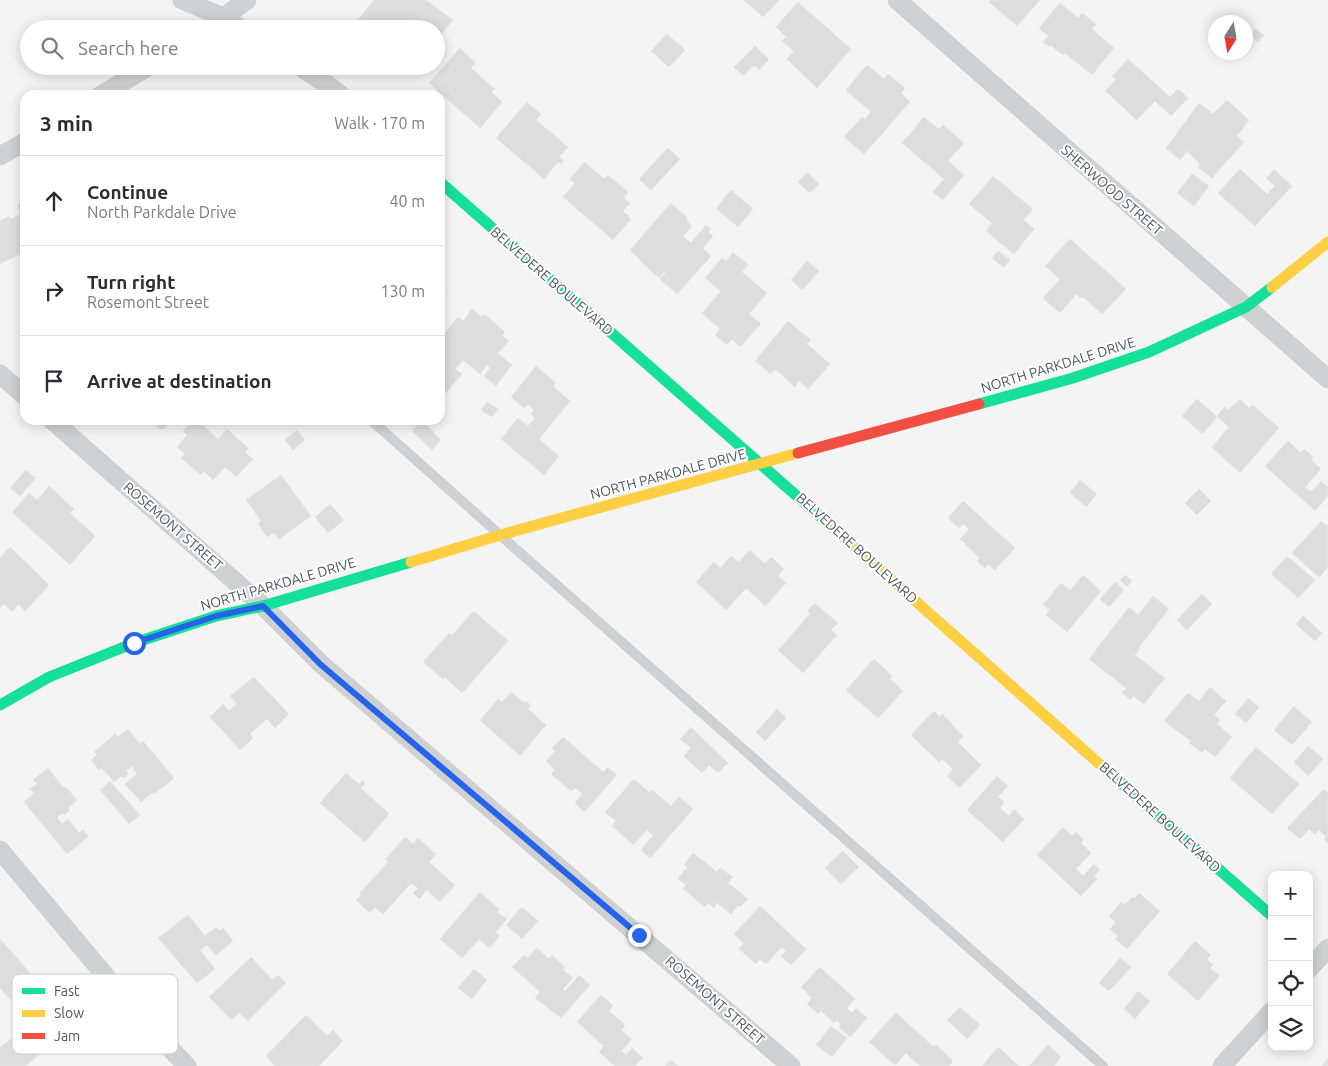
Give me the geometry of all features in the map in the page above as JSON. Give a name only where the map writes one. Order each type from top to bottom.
[{"type":"street","points":[[182,0],[228,20]]},
{"type":"street","points":[[219,20],[247,0]]},
{"type":"street","name":"SHERWOOD STREET","points":[[897,0],[1328,379]]},
{"type":"street","points":[[109,90],[134,75]]},
{"type":"street","points":[[312,75],[334,90]]},
{"type":"street","points":[[0,156],[20,145]]},
{"type":"street","name":"BELVEDERE BOULEVARD","points":[[445,186],[1268,912]]},
{"type":"street","name":"NORTH PARKDALE DRIVE","points":[[0,705],[49,677],[134,643],[216,616],[263,606],[500,535],[1074,378],[1149,352],[1246,307],[1328,242]]},
{"type":"street","points":[[0,374],[20,392]]},
{"type":"street","name":"ROSEMONT STREET","points":[[58,425],[263,606],[320,664],[791,1066]]},
{"type":"street","points":[[0,850],[104,974]]},
{"type":"street","points":[[1222,1066],[1268,1015]]},
{"type":"street","points":[[175,1054],[187,1066]]},
{"type":"lane","points":[[377,425],[1103,1066]]},
{"type":"building","points":[[374,0],[426,0],[453,20],[445,30],[445,20],[358,20]]},
{"type":"building","points":[[744,0],[779,0],[763,17]]},
{"type":"building","points":[[991,0],[1040,0],[1017,26],[989,2]]},
{"type":"building","points":[[798,2],[851,49],[817,88],[787,59],[794,51],[782,41],[786,37],[776,27]]},
{"type":"building","points":[[1060,3],[1078,18],[1082,13],[1096,24],[1092,29],[1114,48],[1092,75],[1065,53],[1063,55],[1043,42],[1048,36],[1039,28]]},
{"type":"building","points":[[1255,29],[1264,35],[1258,42],[1253,38]]},
{"type":"building","points":[[667,34],[685,50],[669,67],[651,51]]},
{"type":"building","points":[[755,46],[769,59],[759,70],[754,65],[743,76],[734,67]]},
{"type":"building","points":[[460,48],[476,63],[471,68],[495,89],[492,92],[502,102],[480,128],[445,97],[445,90],[437,90],[429,83],[436,75],[445,75],[445,65]]},
{"type":"building","points":[[1128,59],[1170,97],[1178,89],[1188,98],[1171,116],[1155,101],[1137,120],[1105,91],[1116,79],[1112,76]]},
{"type":"building","points":[[867,65],[884,79],[888,74],[905,88],[901,93],[910,102],[864,154],[844,137],[862,117],[865,119],[871,112],[846,90]]},
{"type":"building","points":[[1227,100],[1249,120],[1237,136],[1244,142],[1212,178],[1198,167],[1200,164],[1187,151],[1180,160],[1166,148],[1199,103],[1213,114]]},
{"type":"building","points":[[527,102],[541,114],[536,120],[568,147],[559,157],[564,161],[561,164],[558,162],[544,179],[496,138]]},
{"type":"building","points":[[924,117],[939,129],[943,125],[964,143],[948,161],[964,175],[943,200],[933,192],[944,179],[902,143]]},
{"type":"building","points":[[668,148],[680,159],[651,190],[639,179]]},
{"type":"building","points":[[584,162],[605,179],[608,175],[628,192],[624,198],[630,203],[623,211],[631,219],[613,240],[563,197],[575,183],[570,179]]},
{"type":"building","points":[[1240,169],[1267,194],[1275,186],[1266,178],[1274,169],[1292,186],[1255,226],[1218,193]]},
{"type":"building","points":[[807,172],[819,184],[810,193],[798,182]]},
{"type":"building","points":[[1192,174],[1209,186],[1194,206],[1177,193]]},
{"type":"building","points":[[993,176],[1033,209],[1024,220],[1034,229],[1014,254],[986,231],[992,223],[969,204]]},
{"type":"building","points":[[731,190],[753,209],[738,227],[716,208]]},
{"type":"building","points":[[671,203],[688,218],[686,220],[692,226],[683,236],[691,243],[706,225],[711,229],[708,232],[713,236],[703,248],[711,256],[677,294],[660,279],[665,271],[659,278],[630,250]]},
{"type":"building","points":[[20,214],[20,254],[0,264],[0,221],[9,216],[11,219]]},
{"type":"building","points":[[1070,239],[1126,289],[1102,314],[1083,297],[1081,298],[1076,294],[1060,313],[1043,298],[1060,279],[1045,266]]},
{"type":"building","points":[[998,251],[1010,260],[1004,268],[992,258]]},
{"type":"building","points":[[733,252],[748,265],[742,272],[767,293],[749,314],[761,324],[740,347],[732,339],[727,345],[715,335],[720,329],[702,313],[721,291],[705,278],[722,258],[726,261]]},
{"type":"building","points":[[807,261],[819,271],[802,290],[791,280]]},
{"type":"building","points":[[472,309],[482,317],[484,314],[505,332],[502,335],[509,341],[498,353],[512,365],[496,386],[484,376],[490,368],[487,365],[480,374],[463,360],[455,369],[462,374],[445,394],[445,333],[458,317],[463,321]]},
{"type":"building","points":[[788,321],[811,340],[807,344],[830,364],[808,389],[799,381],[795,387],[775,369],[770,374],[755,361]]},
{"type":"building","points":[[536,366],[556,383],[553,386],[570,401],[539,439],[559,456],[544,475],[501,439],[518,418],[528,426],[535,418],[531,414],[534,410],[528,404],[524,408],[511,397]]},
{"type":"building","points":[[1197,399],[1217,417],[1202,434],[1182,416]]},
{"type":"building","points":[[1240,399],[1249,408],[1253,405],[1279,428],[1240,473],[1212,447],[1229,427],[1217,416],[1225,407],[1228,410]]},
{"type":"building","points":[[487,402],[498,409],[492,417],[481,410]]},
{"type":"building","points":[[156,425],[166,425],[162,430]]},
{"type":"building","points":[[188,425],[203,425],[218,439],[227,429],[248,448],[245,452],[253,459],[236,477],[225,467],[213,480],[204,471],[201,475],[181,458],[185,454],[177,447],[187,435],[183,431]]},
{"type":"building","points":[[418,425],[426,425],[441,440],[432,450],[412,431]]},
{"type":"building","points":[[297,430],[305,440],[293,450],[285,440]]},
{"type":"building","points":[[1288,441],[1301,453],[1304,449],[1313,457],[1311,460],[1321,469],[1305,487],[1311,492],[1321,481],[1328,487],[1328,496],[1315,511],[1265,466]]},
{"type":"building","points":[[26,470],[36,478],[20,496],[10,488]]},
{"type":"building","points":[[281,475],[311,516],[279,539],[274,533],[267,537],[258,524],[261,521],[246,500]]},
{"type":"building","points":[[1080,480],[1097,494],[1086,507],[1070,493]]},
{"type":"building","points":[[49,486],[74,509],[70,513],[95,536],[70,565],[12,512],[29,493],[37,500]]},
{"type":"building","points":[[1199,489],[1211,501],[1197,515],[1185,503]]},
{"type":"building","points":[[963,501],[1015,548],[995,570],[988,564],[985,568],[977,561],[980,558],[960,539],[969,529],[963,524],[959,528],[948,518]]},
{"type":"building","points":[[330,504],[344,520],[328,533],[315,517]]},
{"type":"building","points":[[1321,521],[1327,526],[1328,524],[1328,567],[1319,577],[1292,553]]},
{"type":"building","points":[[10,547],[49,585],[25,611],[18,604],[12,612],[4,604],[0,608],[0,558]]},
{"type":"building","points":[[750,550],[765,564],[771,557],[784,569],[778,576],[786,583],[765,606],[746,588],[726,610],[696,582],[714,562],[720,568],[731,556],[739,562]]},
{"type":"building","points":[[1287,556],[1315,580],[1298,598],[1271,574]]},
{"type":"building","points":[[1083,575],[1101,591],[1067,632],[1046,615],[1050,610],[1043,605],[1061,583],[1070,590]]},
{"type":"building","points":[[1125,575],[1132,581],[1127,587],[1120,580]]},
{"type":"building","points":[[1115,582],[1124,590],[1109,607],[1100,599]]},
{"type":"building","points":[[1202,594],[1212,604],[1187,630],[1177,620]]},
{"type":"building","points":[[1153,596],[1169,609],[1139,647],[1135,655],[1165,678],[1144,704],[1133,696],[1131,700],[1122,693],[1126,688],[1089,659],[1129,607],[1138,615]]},
{"type":"building","points":[[815,603],[838,623],[831,630],[837,635],[803,673],[778,650],[810,614],[807,611]]},
{"type":"building","points":[[474,611],[508,641],[462,693],[445,677],[443,679],[423,662],[449,633],[452,635]]},
{"type":"building","points":[[1303,616],[1322,633],[1315,641],[1296,624]]},
{"type":"building","points":[[874,659],[892,676],[890,679],[903,691],[878,718],[846,690]]},
{"type":"building","points":[[254,677],[289,714],[275,728],[267,719],[250,734],[253,738],[240,750],[210,717],[223,704],[229,711],[237,704],[230,696]]},
{"type":"building","points":[[1210,687],[1226,701],[1214,715],[1220,720],[1217,724],[1232,737],[1215,757],[1205,749],[1202,753],[1189,743],[1191,741],[1164,721],[1188,693],[1199,701]]},
{"type":"building","points":[[511,692],[524,703],[526,701],[531,705],[528,709],[546,725],[520,756],[480,720],[498,699],[502,702]]},
{"type":"building","points":[[1248,698],[1259,707],[1246,723],[1235,714]]},
{"type":"building","points":[[1294,706],[1312,722],[1292,745],[1274,730]]},
{"type":"building","points":[[777,709],[786,718],[765,741],[756,732]]},
{"type":"building","points":[[934,711],[940,717],[942,714],[952,723],[963,736],[958,742],[981,765],[959,788],[947,776],[953,769],[942,759],[939,762],[911,735]]},
{"type":"building","points":[[691,727],[728,763],[718,773],[709,765],[702,773],[684,756],[691,748],[680,739]]},
{"type":"building","points":[[128,729],[140,744],[143,741],[174,778],[141,802],[125,784],[137,774],[132,766],[126,771],[129,774],[124,778],[121,776],[114,782],[102,768],[99,770],[91,760],[97,755],[94,752],[115,734],[118,737]]},
{"type":"building","points":[[563,737],[603,772],[608,767],[617,775],[584,812],[575,803],[582,794],[575,788],[571,791],[551,774],[555,770],[546,761],[555,751],[552,748]]},
{"type":"building","points":[[1308,746],[1323,759],[1308,776],[1294,762]]},
{"type":"building","points":[[1256,747],[1299,784],[1272,814],[1230,778]]},
{"type":"building","points":[[48,768],[64,788],[66,787],[77,800],[68,808],[70,810],[64,815],[62,813],[57,817],[62,824],[68,819],[79,833],[83,830],[88,837],[67,854],[24,802],[34,793],[30,789],[37,784],[33,780]]},
{"type":"building","points":[[346,773],[359,784],[362,780],[365,783],[361,788],[389,814],[365,842],[320,803]]},
{"type":"building","points":[[997,776],[1008,786],[998,797],[1004,802],[1000,808],[1009,816],[1014,809],[1024,819],[1003,842],[967,810]]},
{"type":"building","points":[[634,779],[650,793],[652,790],[671,806],[679,797],[693,809],[650,858],[641,850],[653,835],[647,830],[633,845],[612,826],[616,821],[605,812]]},
{"type":"building","points":[[110,781],[140,815],[129,824],[100,790]]},
{"type":"building","points":[[1324,789],[1328,793],[1328,843],[1324,839],[1326,837],[1319,830],[1315,834],[1309,829],[1300,839],[1287,828]]},
{"type":"building","points":[[1063,827],[1072,836],[1076,832],[1084,840],[1081,843],[1091,853],[1076,869],[1083,876],[1094,864],[1100,870],[1094,876],[1097,879],[1081,896],[1037,855]]},
{"type":"building","points":[[405,837],[413,844],[418,838],[436,854],[429,862],[455,885],[440,902],[427,890],[419,899],[413,893],[418,888],[411,883],[383,914],[375,907],[370,913],[356,900],[361,895],[359,894],[388,862],[385,859]]},
{"type":"building","points":[[843,851],[859,867],[841,884],[825,868]]},
{"type":"building","points":[[693,853],[717,872],[720,868],[733,877],[728,883],[748,899],[740,907],[738,905],[731,914],[717,903],[714,908],[708,903],[705,907],[683,889],[686,885],[678,879],[687,867],[684,864]]},
{"type":"building","points":[[480,892],[499,909],[497,912],[507,919],[496,932],[500,936],[490,948],[479,939],[462,958],[440,939]]},
{"type":"building","points":[[1139,893],[1160,911],[1127,949],[1115,939],[1118,936],[1110,929],[1116,922],[1109,916],[1121,902],[1125,905],[1132,897],[1135,898]]},
{"type":"building","points":[[760,906],[806,949],[791,965],[781,956],[786,951],[782,947],[766,964],[760,959],[756,964],[739,949],[744,943],[734,934]]},
{"type":"building","points":[[522,907],[538,921],[522,939],[506,925]]},
{"type":"building","points":[[188,915],[205,936],[216,927],[219,931],[223,928],[233,941],[216,955],[207,945],[200,950],[215,969],[197,983],[158,938]]},
{"type":"building","points":[[0,939],[31,974],[12,974],[12,1002],[0,988]]},
{"type":"building","points":[[1195,941],[1211,955],[1207,959],[1213,965],[1210,968],[1220,976],[1198,1001],[1167,974]]},
{"type":"building","points":[[537,948],[549,959],[552,955],[565,967],[563,970],[573,978],[563,989],[565,991],[579,975],[590,985],[561,1018],[535,998],[540,992],[512,967],[524,955],[528,958]]},
{"type":"building","points":[[251,957],[273,980],[278,975],[286,983],[248,1021],[239,1013],[231,1020],[209,997]]},
{"type":"building","points":[[1120,958],[1131,967],[1109,991],[1099,983]]},
{"type":"building","points":[[820,967],[855,999],[847,1008],[852,1013],[856,1008],[867,1018],[850,1037],[839,1027],[841,1024],[836,1020],[834,1023],[821,1011],[818,1014],[807,1004],[812,998],[801,987]]},
{"type":"building","points":[[474,969],[487,980],[472,999],[458,988]]},
{"type":"building","points":[[1138,991],[1150,1001],[1135,1019],[1124,1009]]},
{"type":"building","points":[[601,995],[613,1006],[609,1011],[625,1025],[621,1030],[632,1039],[621,1051],[626,1055],[632,1048],[643,1058],[635,1066],[615,1066],[599,1052],[604,1046],[577,1022]]},
{"type":"building","points":[[960,1007],[980,1025],[967,1039],[947,1020]]},
{"type":"building","points":[[896,1013],[934,1047],[936,1045],[953,1061],[949,1066],[920,1066],[906,1053],[895,1065],[869,1042]]},
{"type":"building","points":[[306,1015],[327,1036],[333,1030],[343,1041],[319,1066],[275,1066],[266,1056]]},
{"type":"building","points":[[831,1026],[847,1038],[832,1057],[816,1045]]},
{"type":"building","points":[[12,1038],[12,1054],[40,1054],[26,1066],[0,1066],[0,1048]]},
{"type":"building","points":[[1048,1045],[1061,1057],[1054,1066],[1029,1066]]},
{"type":"building","points":[[998,1047],[1019,1066],[982,1066]]},
{"type":"building","points":[[1328,1058],[1328,1066],[1322,1066]]},
{"type":"building","points":[[670,1060],[678,1066],[665,1066]]},
{"type":"traffic: fast","points":[[445,186],[832,527]]},
{"type":"traffic: fast","points":[[979,404],[1073,378],[1149,352],[1246,307],[1272,287]]},
{"type":"traffic: fast","points":[[0,705],[49,677],[134,643],[216,616],[263,606],[411,562]]},
{"type":"traffic: fast","points":[[1113,776],[1268,912]]},
{"type":"traffic: slow","points":[[1272,287],[1328,242]]},
{"type":"traffic: slow","points":[[411,562],[500,535],[798,453]]},
{"type":"traffic: slow","points":[[832,527],[1113,776]]},
{"type":"traffic: jam","points":[[798,453],[979,404]]},
{"type":"route","points":[[134,643],[216,616],[263,606],[320,664],[639,935]]}]
